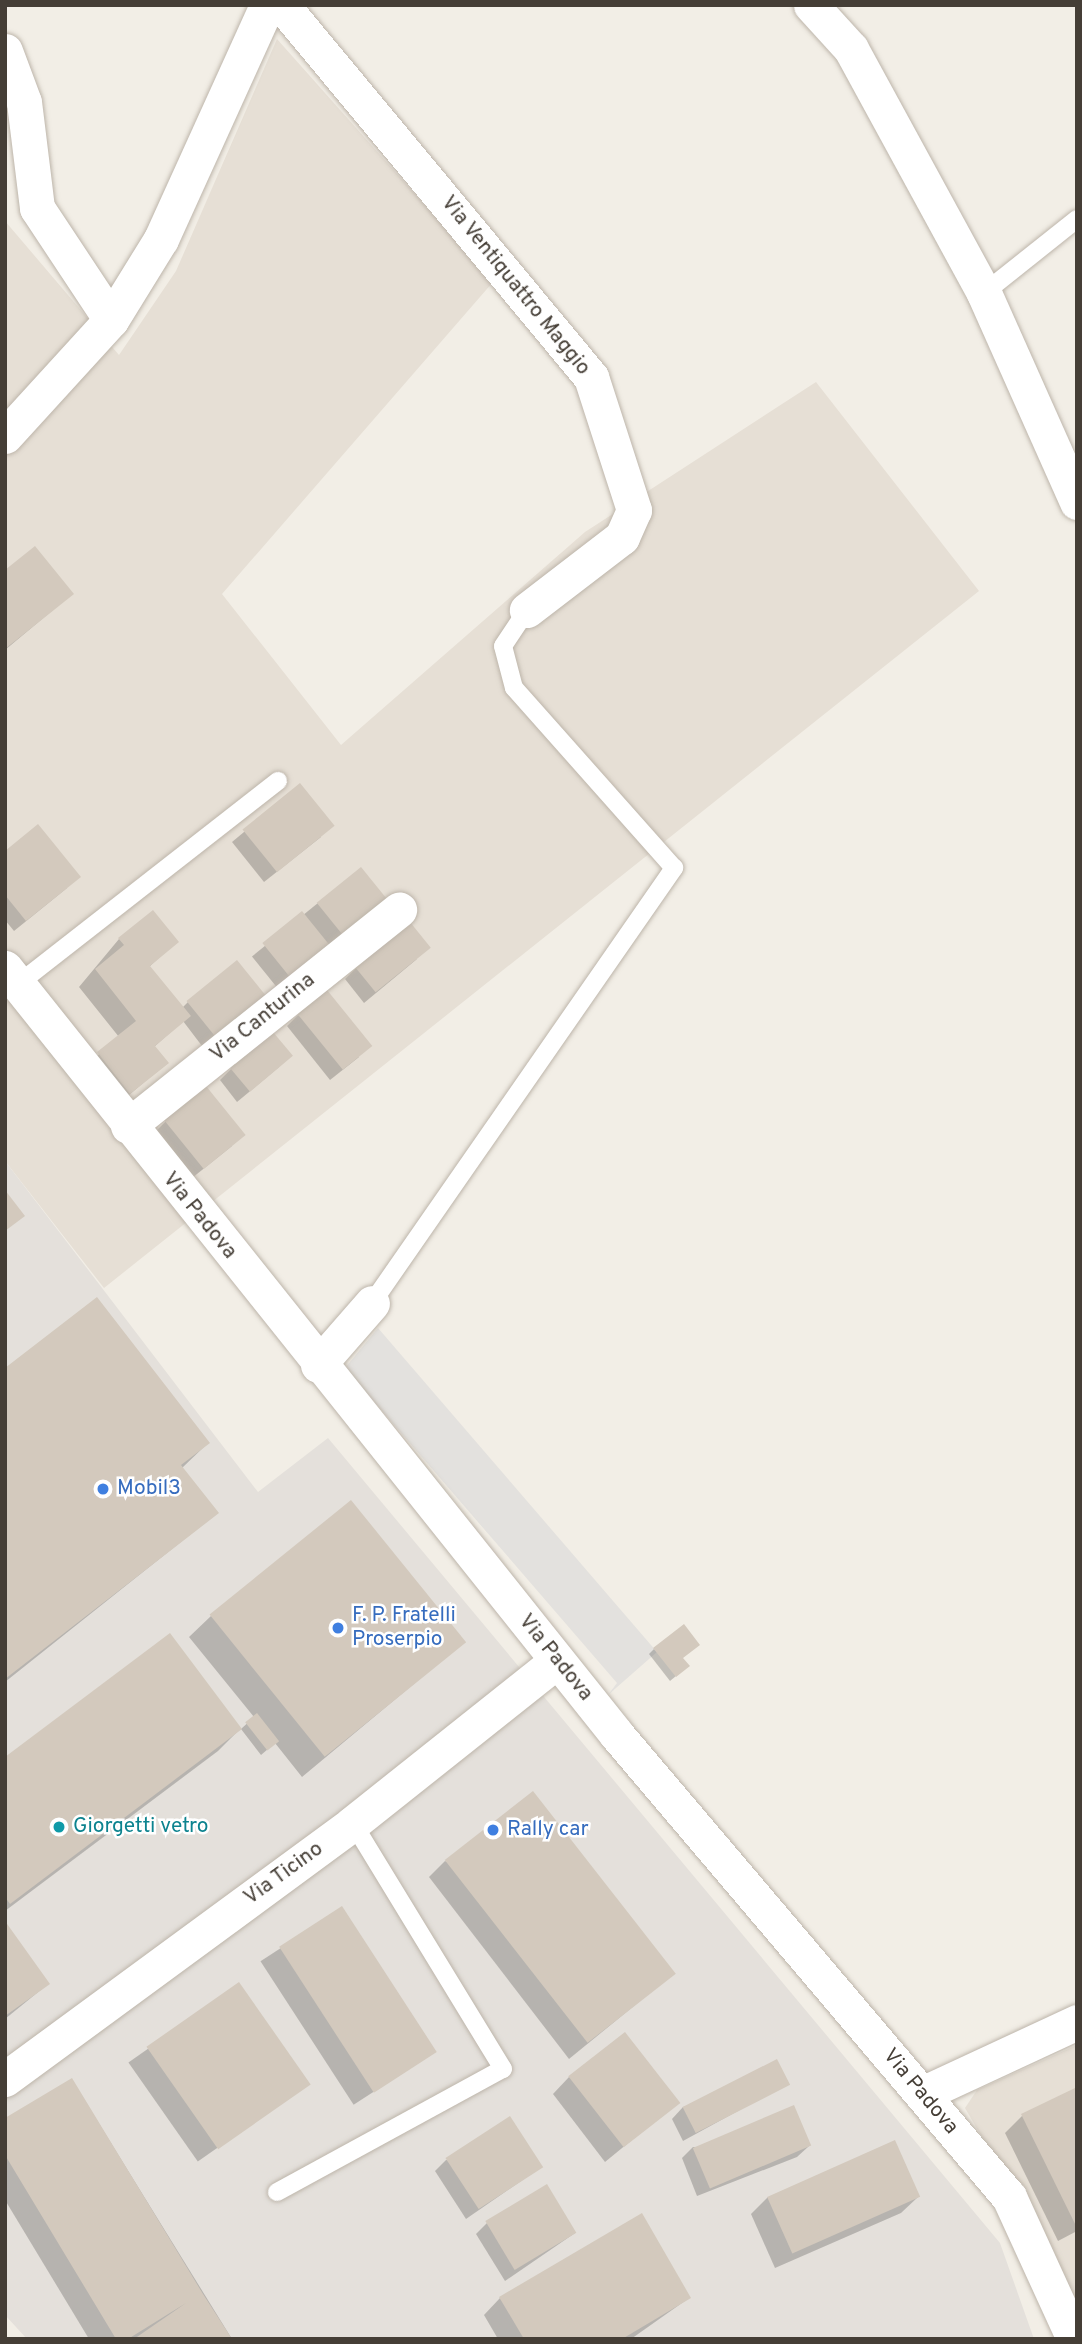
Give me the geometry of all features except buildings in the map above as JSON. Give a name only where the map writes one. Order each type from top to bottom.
[{"type":"street","points":[[5,436],[111,320],[161,239],[267,5]]},
{"type":"street","name":"Via Ventiquattro Maggio","points":[[282,5],[592,377],[634,510],[622,537],[527,610]]},
{"type":"street","points":[[811,5],[851,49],[984,293],[1077,502]]},
{"type":"street","points":[[5,51],[24,102],[37,208],[111,320]]},
{"type":"street","name":"Via Canturina","points":[[128,1126],[399,911]]},
{"type":"street","name":"Via Padova","points":[[12,976],[318,1365],[558,1661],[1009,2197],[1074,2339]]},
{"type":"street","points":[[318,1365],[372,1303]]},
{"type":"street","name":"Via Ticino","points":[[5,2079],[353,1823],[558,1661]]},
{"type":"street","points":[[922,2094],[1077,2022]]},
{"type":"lane","points":[[984,293],[1077,219]]},
{"type":"lane","points":[[372,1303],[674,868],[514,688],[503,646],[527,610]]},
{"type":"lane","name":"Via Padova","points":[[12,976],[278,781]]},
{"type":"lane","points":[[277,2192],[503,2069],[353,1823]]},
{"type":"shaded area","points":[[277,39],[493,282],[222,594],[341,745],[585,532],[816,382],[979,591],[104,1288],[5,1161],[5,221],[119,355],[176,271]]},
{"type":"shaded area","points":[[5,1161],[258,1492],[328,1438],[1000,2243],[1034,2339],[27,2339],[5,2315]]},
{"type":"shaded area","points":[[378,1328],[657,1652],[608,1695],[617,1683],[345,1368]]},
{"type":"shaded area","points":[[1077,2045],[1077,2301],[965,2108],[977,2090]]},
{"type":"place","name":"Mobil3","points":[[103,1489]]},
{"type":"place","name":"F. P. Fratelli Proserpio","points":[[338,1628]]},
{"type":"place","name":"Giorgetti vetro","points":[[59,1827]]},
{"type":"place","name":"Rally car","points":[[493,1830]]}]
